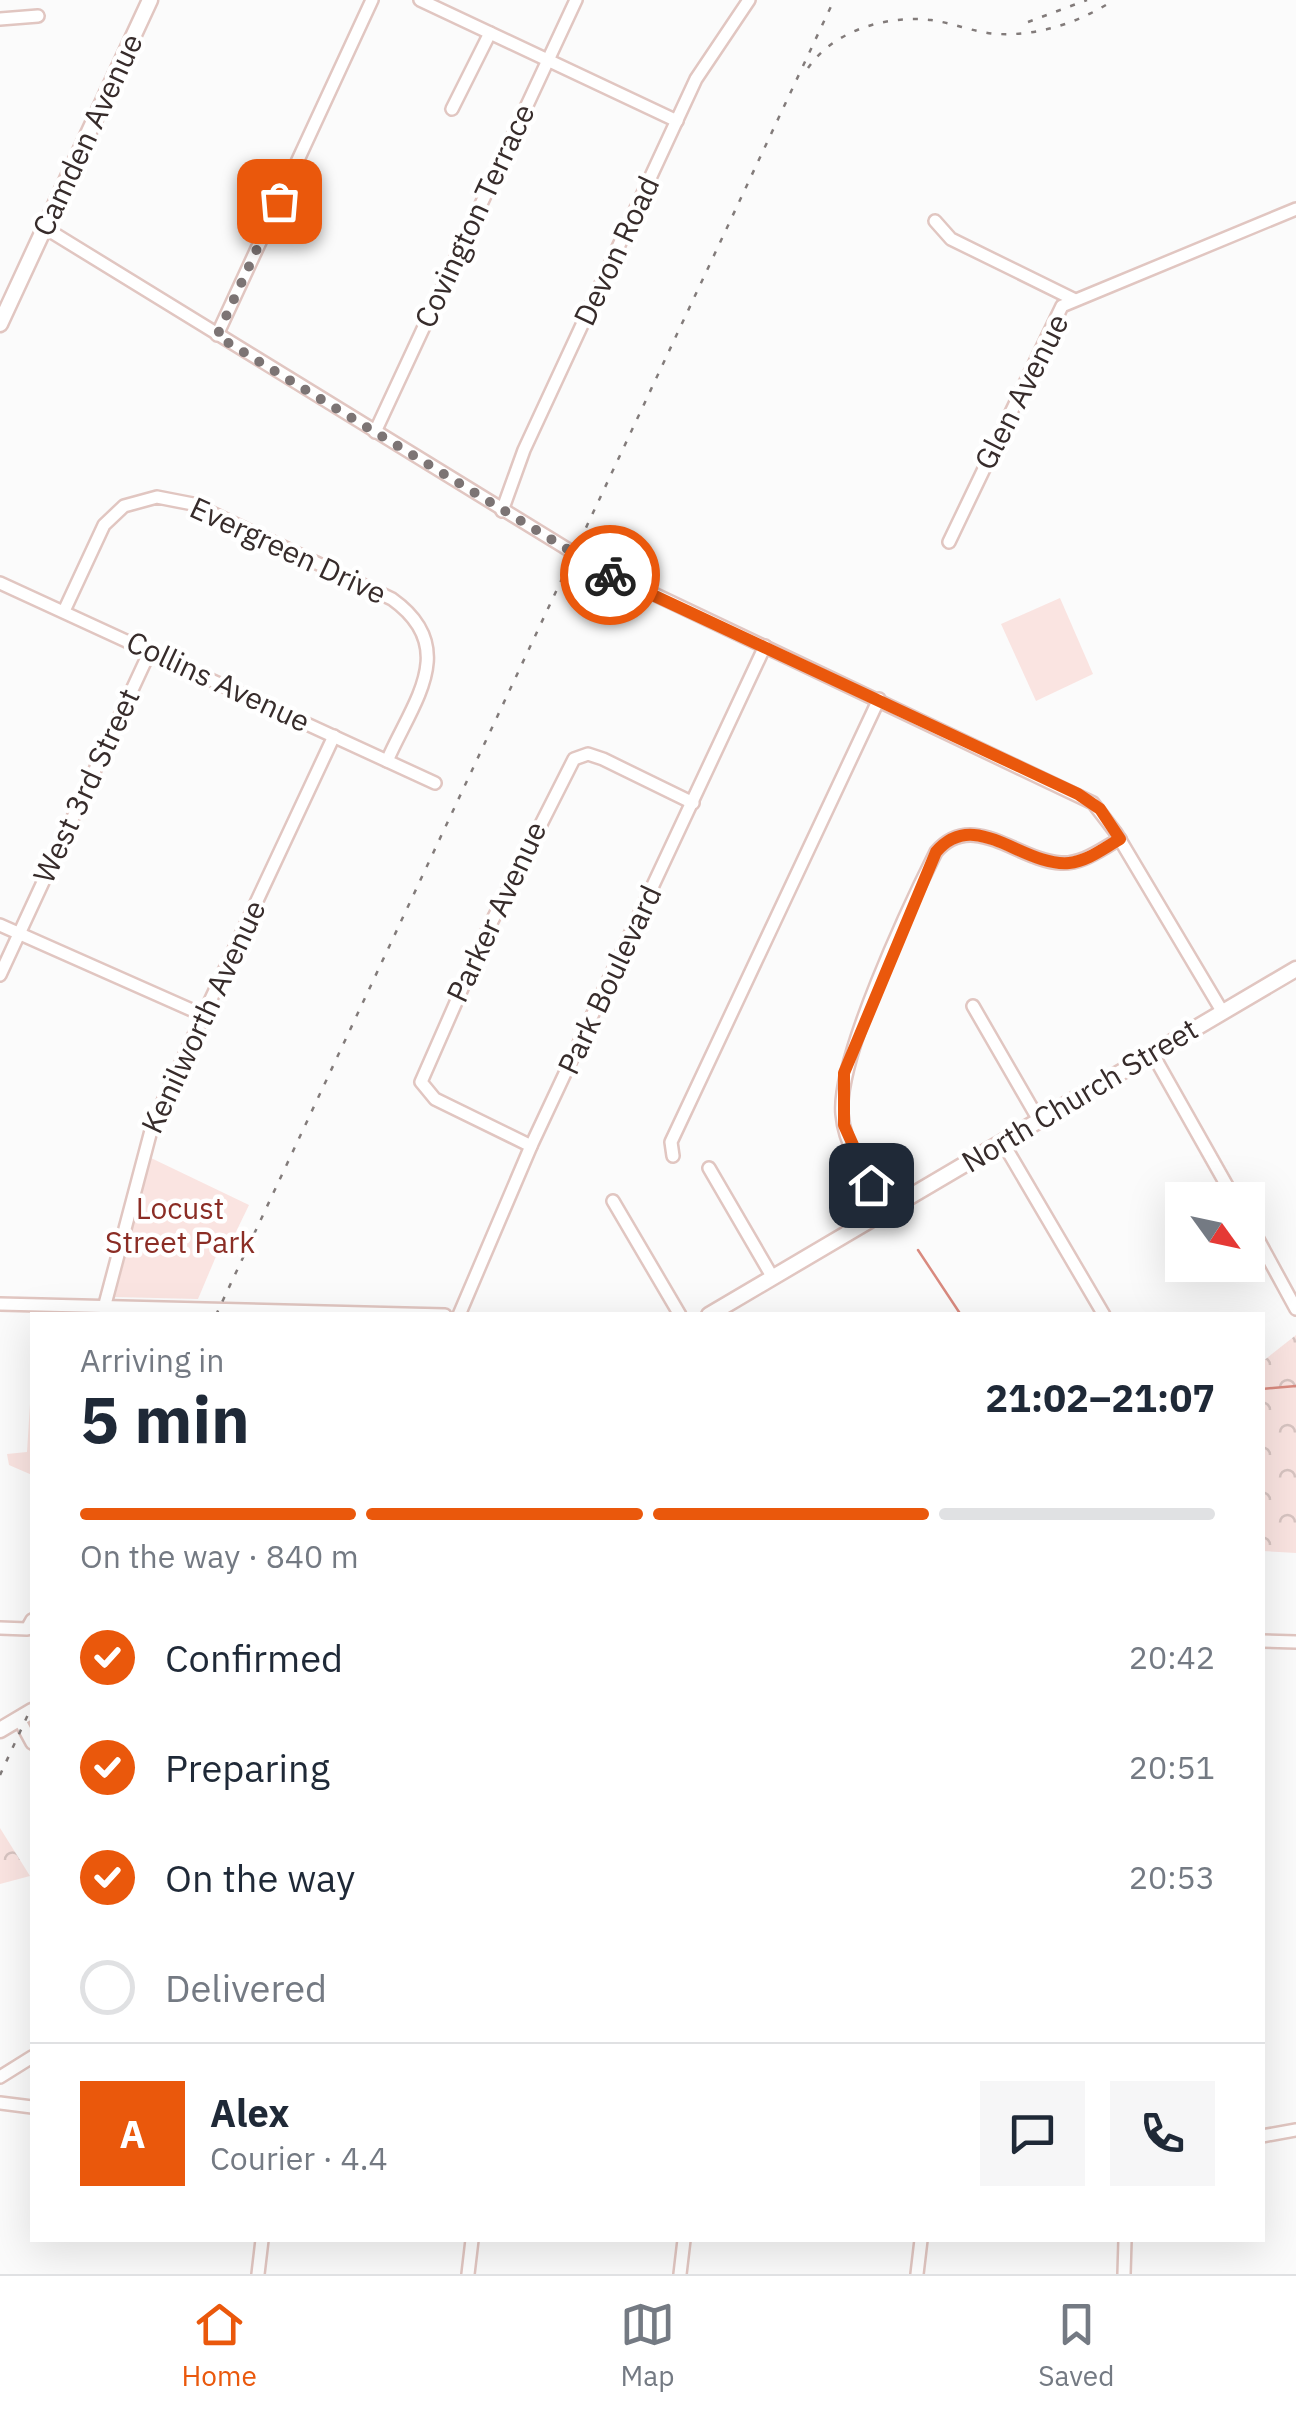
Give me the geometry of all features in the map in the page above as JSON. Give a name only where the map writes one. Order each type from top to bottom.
[{"type":"main road","name":"Camden Avenue","points":[[0,324],[150,0]]},
{"type":"main road","name":"North Church Street","points":[[715,1312],[1296,969]]},
{"type":"main road","points":[[0,1730],[26,1715]]},
{"type":"street","points":[[217,336],[372,0]]},
{"type":"street","points":[[420,0],[677,121]]},
{"type":"street","name":"Covington Terrace","points":[[375,432],[576,0]]},
{"type":"street","name":"Devon Road","points":[[502,510],[524,450],[677,121],[710,53],[749,0]]},
{"type":"street","points":[[0,19],[38,16]]},
{"type":"street","points":[[452,110],[490,33]]},
{"type":"street","name":"Glen Avenue","points":[[950,542],[1053,321],[1073,299],[1296,209]]},
{"type":"street","points":[[935,221],[951,239],[1073,299]]},
{"type":"street","points":[[45,228],[611,576],[1078,794],[1100,809],[1120,839],[1222,1012]]},
{"type":"street","name":"Evergreen Drive","points":[[64,611],[104,524],[124,506],[166,497],[220,516],[392,599],[420,627],[428,656],[426,676],[388,761]]},
{"type":"street","name":"Collins Avenue","points":[[0,582],[435,783]]},
{"type":"street","name":"Park Boulevard","points":[[460,1312],[531,1146],[764,646]]},
{"type":"street","name":"West 3rd Street","points":[[0,975],[150,651]]},
{"type":"street","points":[[673,1156],[671,1142],[879,699]]},
{"type":"street","name":"Kenilworth Avenue","points":[[104,1308],[146,1140],[334,736]]},
{"type":"street","name":"Parker Avenue","points":[[531,1146],[428,1094],[422,1076],[557,786],[570,762],[582,756],[603,758],[693,803]]},
{"type":"street","points":[[888,1211],[846,1135],[842,1084],[857,1038],[936,852],[952,837],[971,834],[1065,863],[1087,858],[1120,839]]},
{"type":"street","points":[[0,925],[203,1016]]},
{"type":"street","points":[[973,1006],[1040,1122]]},
{"type":"street","points":[[1152,1054],[1226,1182]]},
{"type":"street","points":[[1003,1143],[1102,1312]]},
{"type":"street","points":[[709,1168],[773,1278]]},
{"type":"street","points":[[613,1201],[678,1312]]},
{"type":"street","points":[[1265,1253],[1296,1309]]},
{"type":"street","points":[[0,1304],[180,1312]]},
{"type":"street","points":[[0,1628],[30,1624]]},
{"type":"street","points":[[1265,1640],[1296,1642]]},
{"type":"street","points":[[0,2076],[30,2058]]},
{"type":"street","points":[[0,2103],[30,2107]]},
{"type":"street","points":[[1265,2135],[1296,2130]]},
{"type":"street","points":[[258,2274],[262,2242]]},
{"type":"street","points":[[468,2274],[472,2242]]},
{"type":"street","points":[[680,2274],[684,2242]]},
{"type":"street","points":[[917,2274],[920,2242]]},
{"type":"street","points":[[1124,2274],[1125,2242]]},
{"type":"green space","points":[[1060,598],[1093,674],[1036,701],[1001,624]]},
{"type":"green space","name":"Locust Street Park","points":[[151,1158],[249,1205],[233,1238],[225,1235],[198,1299],[115,1297]]},
{"type":"green space","points":[[1296,1335],[1296,1553],[1265,1551],[1265,1359]]},
{"type":"green space","points":[[30,1404],[30,1474],[9,1465],[7,1454],[27,1452]]},
{"type":"green space","points":[[0,1828],[30,1876],[0,1884]]},
{"type":"waterway","points":[[918,1250],[959,1312]]},
{"type":"waterway","points":[[1265,1389],[1296,1386]]},
{"type":"railway","points":[[217,1312],[834,0]]},
{"type":"railway","points":[[1028,22],[1087,0]]},
{"type":"railway","points":[[808,68],[832,44],[880,23],[931,20],[990,33],[1029,33],[1073,21],[1114,0]]},
{"type":"railway","points":[[0,1775],[30,1710]]},
{"type":"way so far","points":[[279,201],[217,336],[610,575]]},
{"type":"route","points":[[610,575],[1078,794],[1100,809],[1120,839],[1087,858],[1065,863],[1038,858],[971,834],[952,837],[936,852],[844,1073],[841,1104],[846,1135],[871,1185]]}]
